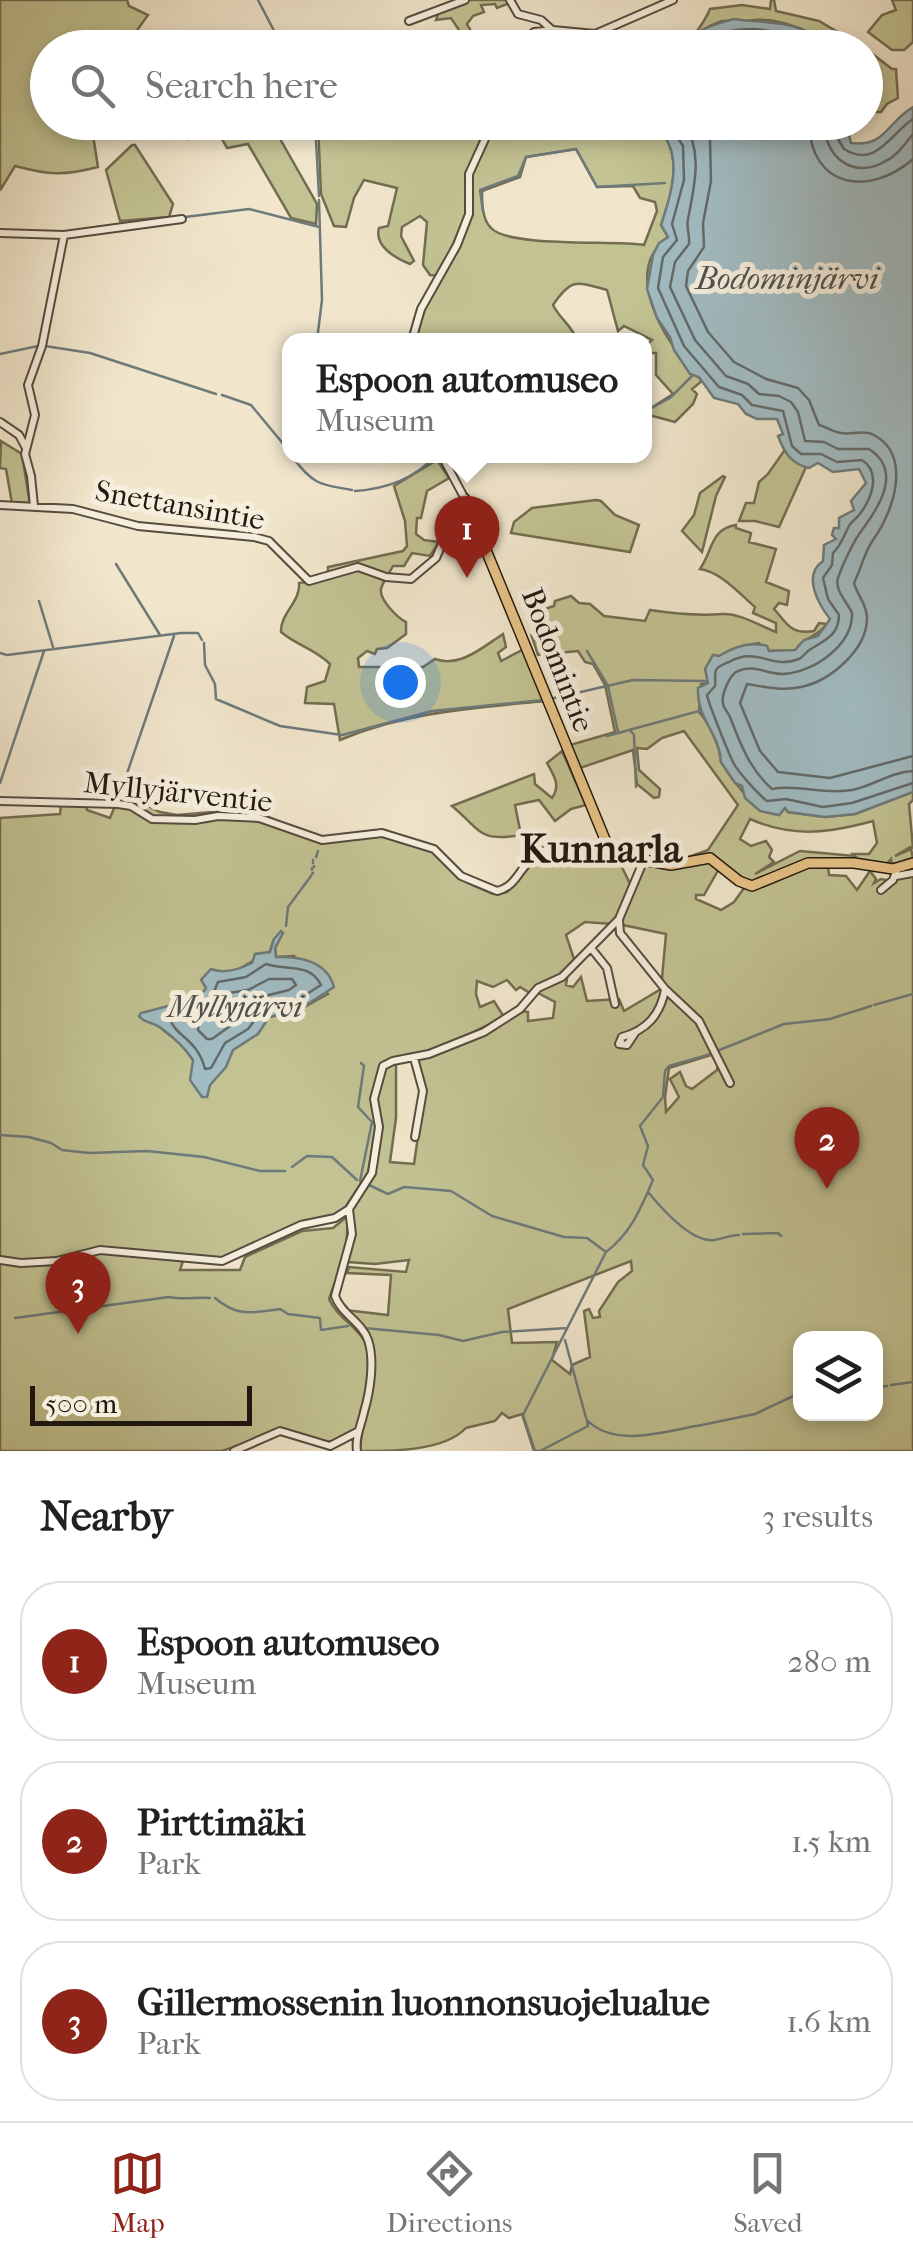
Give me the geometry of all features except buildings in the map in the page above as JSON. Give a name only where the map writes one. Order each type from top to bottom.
[{"type":"main road","name":"Bodomintie","points":[[466,499],[611,854]]},
{"type":"main road","points":[[611,854],[671,865],[710,858],[739,881],[752,886],[808,862],[854,863],[896,872],[913,863]]},
{"type":"street","points":[[409,21],[465,0]]},
{"type":"street","points":[[510,0],[518,14],[541,20],[552,30]]},
{"type":"street","points":[[603,30],[673,0]]},
{"type":"street","points":[[414,333],[422,309],[464,229],[470,205],[469,174],[485,140]]},
{"type":"street","points":[[0,234],[64,235],[182,219]]},
{"type":"street","points":[[26,449],[35,416],[28,385],[42,346],[64,235]]},
{"type":"street","points":[[0,422],[19,434],[26,449],[34,506]]},
{"type":"street","name":"Bodomintie","points":[[446,463],[466,499]]},
{"type":"street","name":"Snettansintie","points":[[0,505],[83,510],[138,526],[254,536],[270,542],[303,578],[314,582],[358,567],[386,577],[414,578],[436,558],[458,506],[466,499]]},
{"type":"street","name":"Myllyjärventie","points":[[0,800],[118,804],[131,806],[152,819],[259,818],[322,840],[382,833],[434,849],[461,876],[497,891],[511,886],[529,861],[541,852],[569,846],[611,854]]},
{"type":"street","points":[[0,1260],[57,1261],[100,1250],[222,1261],[301,1225],[335,1218],[349,1210],[374,1165],[379,1124],[374,1099],[382,1070],[393,1060],[414,1058],[496,1025],[520,1009],[538,988],[562,977],[619,919],[643,862]]},
{"type":"street","points":[[881,890],[896,872],[913,874]]},
{"type":"street","points":[[619,919],[620,934],[665,989],[699,1021],[730,1082]]},
{"type":"street","points":[[592,948],[607,968],[615,1004]]},
{"type":"street","points":[[635,1033],[656,1018],[665,989]]},
{"type":"street","points":[[414,1058],[423,1091],[415,1137]]},
{"type":"street","points":[[349,1210],[352,1234],[335,1296],[340,1308],[368,1338],[368,1396],[357,1451]]},
{"type":"street","points":[[234,1451],[277,1432],[299,1434],[330,1446],[358,1432]]},
{"type":"green space","points":[[0,0],[127,0],[129,6],[148,15],[137,30],[30,30],[30,140],[94,140],[98,167],[56,173],[15,166],[0,187]]},
{"type":"green space","points":[[469,0],[510,3],[497,8],[495,4],[481,5],[484,12],[473,16],[467,24],[470,30],[459,30],[451,18],[436,20],[439,11]]},
{"type":"green space","points":[[774,0],[776,11],[819,21],[834,30],[802,30],[785,23],[741,20],[722,21],[710,26],[712,30],[698,30],[710,9],[742,5],[770,9]]},
{"type":"green space","points":[[892,0],[913,0],[913,42],[904,50],[892,50],[883,43],[883,30],[870,30],[882,15],[896,10]]},
{"type":"green space","points":[[883,62],[896,69],[898,98],[883,109]]},
{"type":"green space","points":[[223,140],[281,140],[317,204],[316,224],[291,218],[248,144],[227,148]]},
{"type":"green space","points":[[319,140],[480,140],[467,171],[465,219],[438,276],[430,275],[423,265],[427,222],[420,216],[402,227],[401,236],[414,261],[410,264],[392,255],[380,240],[379,228],[388,226],[397,188],[364,180],[346,227],[334,226],[321,194]]},
{"type":"green space","points":[[482,140],[667,140],[674,168],[662,223],[668,237],[654,253],[648,272],[649,292],[665,333],[702,381],[692,389],[697,394],[693,404],[675,422],[652,416],[652,408],[673,394],[656,375],[652,333],[638,333],[624,326],[618,331],[607,290],[576,284],[553,305],[573,333],[416,333],[421,315],[470,218],[470,180]],"holes":[[[576,149],[597,187],[633,186],[640,198],[655,202],[657,211],[644,245],[563,242],[502,234],[488,224],[482,206],[482,191],[520,177],[526,157]]]},
{"type":"green space","points":[[132,145],[173,204],[169,217],[120,221],[106,170]]},
{"type":"green space","points":[[1,441],[22,454],[30,505],[12,503],[6,469],[0,468]]},
{"type":"green space","points":[[784,451],[806,467],[779,527],[739,521],[746,503],[754,503],[759,482]]},
{"type":"green space","points":[[432,463],[439,463],[449,478],[427,491],[421,518],[417,518],[416,534],[424,540],[439,542],[430,556],[412,553],[404,566],[393,566],[381,589],[386,603],[406,622],[406,634],[387,648],[377,649],[375,654],[367,651],[358,658],[359,667],[423,667],[435,659],[453,661],[471,655],[503,634],[506,647],[498,653],[501,661],[526,648],[545,701],[415,717],[340,740],[334,704],[305,703],[307,687],[325,681],[330,664],[281,632],[284,619],[297,596],[299,583],[328,579],[328,567],[403,551],[407,546],[405,521],[394,486]]},
{"type":"green space","points":[[723,476],[702,552],[682,531],[694,515],[700,493]]},
{"type":"green space","points":[[596,500],[615,515],[639,525],[630,552],[511,533],[514,522],[532,508]]},
{"type":"green space","points":[[736,525],[751,533],[749,542],[776,549],[766,582],[789,591],[787,605],[779,603],[774,609],[786,623],[806,632],[814,631],[819,623],[827,624],[796,650],[769,651],[759,643],[742,646],[708,683],[701,684],[699,712],[713,735],[721,762],[753,804],[779,815],[785,808],[788,812],[825,817],[855,814],[913,792],[909,804],[913,848],[895,856],[911,849],[913,858],[892,866],[891,859],[886,865],[851,860],[817,862],[747,884],[718,861],[672,863],[708,850],[738,805],[684,731],[662,738],[647,749],[637,748],[639,770],[660,789],[659,797],[654,798],[637,784],[633,750],[580,768],[570,745],[615,732],[605,685],[593,664],[585,662],[578,651],[538,655],[532,637],[541,645],[551,641],[544,609],[571,596],[579,603],[590,604],[604,616],[645,621],[650,610],[729,614],[776,632],[776,623],[753,613],[755,607],[730,584],[700,569],[717,536]],"holes":[[[750,819],[811,832],[873,821],[877,843],[869,854],[855,856],[800,851],[755,874],[774,862],[769,857],[772,850],[766,841],[751,846],[740,839]]]},
{"type":"green space","points":[[562,751],[586,805],[571,809],[555,821],[539,800],[515,805],[521,835],[496,837],[482,832],[452,806],[534,774],[535,784],[552,798],[556,785],[547,763]]},
{"type":"green space","points":[[134,799],[160,812],[177,815],[225,811],[265,815],[309,838],[381,833],[431,848],[468,883],[493,894],[507,892],[545,852],[566,847],[619,861],[632,888],[612,924],[585,922],[566,935],[575,962],[561,975],[530,993],[520,987],[516,990],[507,980],[493,987],[477,981],[480,1007],[494,1001],[504,1017],[441,1048],[385,1062],[373,1095],[377,1118],[368,1173],[341,1214],[301,1224],[222,1260],[100,1249],[63,1259],[22,1262],[0,1258],[0,818],[60,814],[61,805],[86,805],[87,810],[110,818],[117,801]],"holes":[[[283,933],[275,948],[276,957],[294,956],[328,994],[297,1011],[269,1017],[237,1047],[208,1057],[193,1060],[162,1029],[204,995],[206,988],[270,951],[274,939]]]},
{"type":"green space","points":[[708,861],[720,867],[704,895],[696,895],[696,899],[721,910],[734,902],[744,888],[757,887],[803,866],[828,866],[829,875],[846,876],[857,890],[870,871],[876,879],[874,883],[881,879],[891,881],[901,871],[913,872],[913,1451],[534,1451],[522,1414],[509,1418],[502,1413],[495,1421],[466,1428],[457,1436],[432,1445],[360,1451],[359,1440],[370,1398],[369,1335],[357,1318],[345,1310],[388,1315],[391,1275],[347,1273],[349,1267],[406,1272],[409,1260],[348,1262],[354,1229],[351,1211],[373,1174],[381,1127],[376,1103],[385,1068],[396,1062],[396,1118],[390,1162],[414,1164],[425,1088],[418,1059],[449,1049],[521,1011],[528,1012],[528,1021],[553,1018],[555,1002],[536,992],[563,978],[567,979],[566,985],[573,987],[581,977],[587,1001],[619,999],[624,1011],[661,989],[666,934],[618,924],[644,866],[672,867]],"holes":[[[714,1054],[717,1070],[692,1089],[686,1086],[680,1072],[670,1079],[679,1097],[666,1112],[669,1068]],[[631,1261],[632,1271],[618,1282],[599,1311],[600,1317],[593,1318],[589,1309],[584,1311],[590,1357],[572,1365],[570,1374],[552,1360],[557,1342],[512,1343],[508,1309]]]},
{"type":"green space","points":[[348,1216],[346,1252],[329,1299],[364,1340],[368,1371],[359,1424],[336,1445],[283,1430],[222,1451],[0,1451],[0,1262],[26,1263],[123,1252],[183,1261],[180,1270],[240,1270],[245,1257],[302,1231],[333,1228]]},
{"type":"water","points":[[734,19],[803,30],[703,30]]},
{"type":"water","name":"Bodominjärvi","points":[[913,107],[913,792],[855,814],[825,817],[788,812],[785,808],[779,815],[760,811],[745,798],[742,786],[735,783],[721,762],[698,699],[698,688],[708,683],[705,669],[713,655],[754,644],[767,646],[769,651],[795,650],[804,640],[818,636],[830,619],[814,591],[813,575],[823,561],[824,545],[836,539],[832,535],[834,528],[839,528],[839,518],[854,510],[851,501],[866,483],[859,469],[833,472],[818,463],[809,468],[797,464],[780,442],[778,436],[783,434],[777,419],[757,419],[738,404],[714,398],[699,377],[690,374],[674,350],[647,289],[653,255],[659,243],[668,237],[661,225],[674,170],[666,140],[863,143],[883,140],[883,134]]},
{"type":"water","name":"Myllyjärvi","points":[[281,931],[276,957],[303,959],[319,966],[334,987],[297,1011],[269,1017],[258,1034],[233,1050],[226,1067],[210,1085],[207,1097],[202,1097],[190,1080],[190,1056],[165,1031],[139,1016],[199,998],[206,988],[201,980],[211,969],[232,970],[252,963],[255,954],[270,952]]},
{"type":"waterway","points":[[258,0],[274,30]]},
{"type":"waterway","points":[[316,140],[319,196]]},
{"type":"waterway","points":[[483,211],[480,190],[518,176],[526,157],[576,149],[597,187],[665,183]]},
{"type":"waterway","points":[[318,333],[322,300],[319,200]]},
{"type":"waterway","points":[[185,217],[249,209],[319,227]]},
{"type":"waterway","points":[[0,354],[38,346]]},
{"type":"waterway","points":[[45,346],[90,353],[216,394]]},
{"type":"waterway","points":[[652,408],[670,398],[692,376]]},
{"type":"waterway","points":[[222,395],[251,405],[282,442]]},
{"type":"waterway","points":[[298,463],[317,481],[352,490]]},
{"type":"waterway","points":[[355,491],[398,481],[427,463]]},
{"type":"waterway","points":[[116,564],[160,635]]},
{"type":"waterway","points":[[39,601],[53,647]]},
{"type":"waterway","points":[[0,653],[181,633],[198,633],[202,640]]},
{"type":"waterway","points":[[121,791],[174,636]]},
{"type":"waterway","points":[[204,643],[205,665],[215,684],[216,699],[280,726],[342,735],[432,711],[544,700]]},
{"type":"waterway","points":[[0,783],[44,651]]},
{"type":"waterway","points":[[587,651],[608,686],[618,732]]},
{"type":"waterway","points":[[550,699],[633,680],[706,681]]},
{"type":"waterway","points":[[607,736],[699,711]]},
{"type":"waterway","points":[[630,730],[634,735],[636,787]]},
{"type":"waterway","points":[[316,857],[318,851]]},
{"type":"waterway","points":[[286,926],[288,907],[311,876]]},
{"type":"waterway","points":[[874,1005],[913,994]]},
{"type":"waterway","points":[[717,1051],[784,1024],[830,1019],[871,1006]]},
{"type":"waterway","points":[[535,1451],[523,1415],[606,1252],[629,1228],[653,1180],[643,1165],[648,1146],[640,1126],[663,1097],[669,1066],[711,1054]]},
{"type":"waterway","points":[[360,1181],[372,1122],[358,1107],[364,1066],[361,1063]]},
{"type":"waterway","points":[[0,1135],[29,1137],[62,1150],[147,1151],[204,1157],[260,1171],[285,1171]]},
{"type":"waterway","points":[[292,1167],[307,1156],[332,1157],[357,1180]]},
{"type":"waterway","points":[[369,1185],[388,1194],[404,1187],[451,1191],[492,1216],[564,1237],[587,1238],[606,1252]]},
{"type":"waterway","points":[[648,1192],[678,1224],[696,1236],[714,1240],[739,1235]]},
{"type":"waterway","points":[[743,1234],[781,1236]]},
{"type":"waterway","points":[[15,1318],[169,1297],[210,1298]]},
{"type":"waterway","points":[[215,1298],[238,1311],[280,1309],[288,1314],[320,1318],[321,1330],[348,1326]]},
{"type":"waterway","points":[[364,1328],[463,1341],[502,1332],[567,1328]]},
{"type":"waterway","points":[[565,1340],[586,1418]]},
{"type":"waterway","points":[[891,1385],[913,1382]]},
{"type":"waterway","points":[[883,1386],[887,1386]]},
{"type":"waterway","points":[[697,1426],[755,1414],[793,1396]]},
{"type":"waterway","points":[[540,1451],[588,1426],[587,1420],[623,1436],[695,1426]]},
{"type":"place","name":"Espoon automuseo","points":[[467,578]]},
{"type":"place","name":"Pirttimäki","points":[[827,1189]]},
{"type":"place","name":"Gillermossenin luonnonsuojelualue","points":[[78,1334]]},
{"type":"district","name":"Kunnarla","points":[[601,848]]}]
